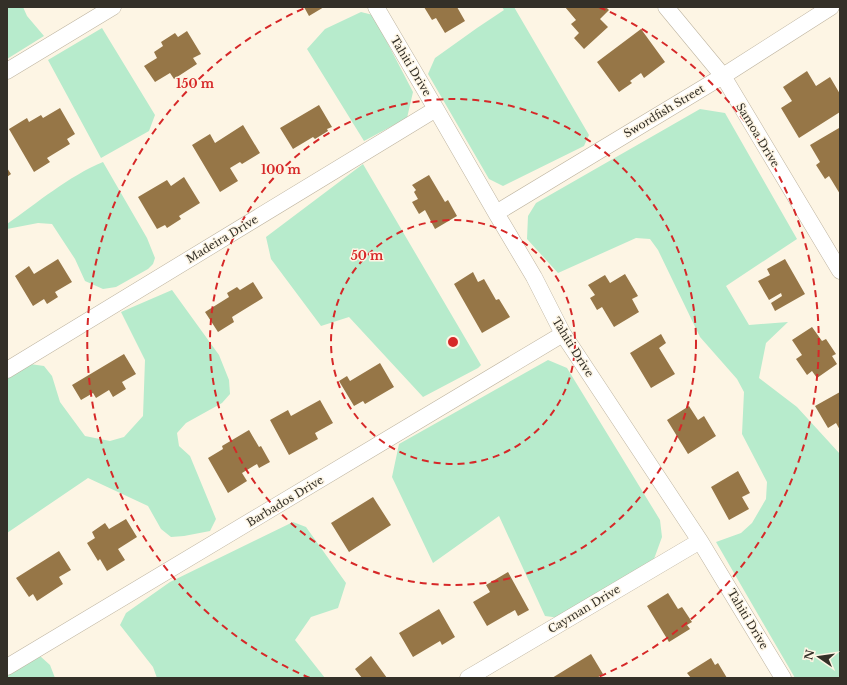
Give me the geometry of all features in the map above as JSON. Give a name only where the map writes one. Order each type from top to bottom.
[{"type":"street","points":[[7,71],[113,7]]},
{"type":"street","name":"Tahiti Drive","points":[[376,7],[534,277],[563,334],[700,541],[783,678]]},
{"type":"street","name":"Samoa Drive","points":[[666,7],[723,76],[840,271]]},
{"type":"street","name":"Swordfish Street","points":[[496,213],[723,76],[832,7]]},
{"type":"street","name":"Madeira Drive","points":[[7,370],[436,109]]},
{"type":"street","name":"Barbados Drive","points":[[7,667],[563,334]]},
{"type":"street","name":"Cayman Drive","points":[[468,678],[491,672],[700,541]]},
{"type":"green space","points":[[7,7],[23,7],[27,16],[44,36],[7,59]]},
{"type":"green space","points":[[502,7],[514,7],[589,135],[584,146],[503,186],[489,179],[428,74],[435,58],[504,10]]},
{"type":"green space","points":[[361,12],[373,15],[413,92],[407,118],[364,141],[307,49],[325,29]]},
{"type":"green space","points":[[102,28],[155,115],[149,131],[101,158],[48,60]]},
{"type":"green space","points":[[700,109],[725,113],[797,239],[726,286],[749,325],[788,322],[766,343],[759,378],[797,407],[840,454],[840,678],[795,678],[716,542],[741,533],[752,523],[766,499],[767,482],[742,434],[744,392],[737,379],[700,337],[658,250],[650,239],[636,238],[558,273],[527,239],[528,216],[536,203]]},
{"type":"green space","points":[[103,162],[147,238],[155,258],[153,264],[148,269],[116,287],[103,289],[85,281],[75,259],[52,224],[38,223],[7,229],[7,224],[66,182]]},
{"type":"green space","points":[[363,164],[481,365],[423,397],[349,317],[321,326],[271,259],[266,237]]},
{"type":"green space","points":[[172,290],[219,355],[229,380],[230,394],[222,403],[186,423],[177,433],[179,446],[190,456],[216,519],[210,531],[171,537],[161,529],[148,506],[88,478],[7,533],[7,378],[30,364],[44,366],[52,376],[60,402],[85,436],[110,441],[124,437],[143,416],[145,360],[121,312]]},
{"type":"green space","points":[[548,360],[567,368],[660,520],[662,537],[654,559],[560,618],[545,616],[499,516],[433,563],[392,477],[399,444]]},
{"type":"green space","points":[[293,522],[306,527],[346,583],[338,608],[311,617],[295,640],[325,678],[157,678],[153,667],[120,625],[126,613],[170,582]]},
{"type":"green space","points":[[40,656],[50,665],[55,678],[7,678],[7,671]]},
{"type":"building","points":[[304,7],[324,7],[309,16]]},
{"type":"building","points":[[424,7],[457,7],[465,21],[445,33],[436,18],[432,20]]},
{"type":"building","points":[[565,7],[606,7],[609,10],[600,19],[608,27],[584,49],[574,38],[579,33],[571,24],[576,20]]},
{"type":"building","points":[[641,29],[665,62],[644,78],[641,73],[630,81],[632,83],[619,92],[597,62]]},
{"type":"building","points":[[187,31],[201,54],[193,58],[197,64],[174,79],[170,73],[155,82],[144,66],[157,58],[154,52],[163,46],[161,42],[175,33],[178,37]]},
{"type":"building","points":[[807,71],[816,86],[830,77],[840,94],[840,112],[799,138],[781,108],[792,101],[783,87]]},
{"type":"building","points":[[319,105],[332,127],[327,129],[328,131],[315,139],[313,137],[293,149],[280,128]]},
{"type":"building","points":[[60,108],[75,134],[67,139],[70,144],[47,158],[50,162],[34,172],[9,129],[27,118],[29,122],[41,115],[43,118]]},
{"type":"building","points":[[243,125],[260,153],[242,164],[240,162],[230,168],[238,181],[220,192],[192,145],[210,134],[215,143]]},
{"type":"building","points":[[839,128],[840,194],[829,176],[825,179],[816,165],[820,162],[810,145]]},
{"type":"building","points":[[7,168],[11,174],[7,177]]},
{"type":"building","points":[[429,175],[445,202],[448,200],[457,216],[435,229],[425,210],[419,214],[412,202],[418,199],[414,192],[416,190],[412,185]]},
{"type":"building","points":[[184,177],[200,203],[179,216],[181,219],[167,228],[165,225],[157,229],[138,197],[167,180],[171,186]]},
{"type":"building","points":[[58,259],[72,282],[55,292],[58,297],[47,304],[44,299],[33,306],[15,276],[29,266],[34,274]]},
{"type":"building","points":[[785,259],[805,294],[775,311],[771,303],[782,296],[781,293],[769,300],[758,281],[770,275],[767,269]]},
{"type":"building","points":[[473,272],[478,282],[484,279],[496,300],[499,299],[510,317],[482,333],[454,284]]},
{"type":"building","points":[[625,274],[638,296],[632,299],[639,312],[614,327],[602,307],[597,310],[590,298],[595,295],[588,285],[605,275],[610,283]]},
{"type":"building","points":[[253,282],[263,298],[232,317],[234,322],[218,332],[205,312],[229,297],[227,293],[237,287],[240,290]]},
{"type":"building","points":[[812,327],[822,341],[826,339],[836,354],[832,356],[837,364],[817,378],[812,371],[807,375],[796,359],[802,355],[792,340]]},
{"type":"building","points":[[661,334],[666,343],[659,348],[675,374],[651,388],[630,353]]},
{"type":"building","points":[[124,354],[136,374],[122,382],[126,389],[113,397],[109,390],[96,398],[93,393],[81,400],[72,385]]},
{"type":"building","points":[[380,363],[394,387],[365,404],[363,401],[354,406],[339,381],[347,376],[350,381]]},
{"type":"building","points":[[840,392],[840,430],[836,423],[828,428],[815,406]]},
{"type":"building","points":[[320,400],[333,423],[315,433],[318,439],[289,455],[270,420],[288,410],[291,416]]},
{"type":"building","points":[[689,406],[698,420],[704,416],[716,436],[688,454],[667,420]]},
{"type":"building","points":[[249,430],[259,447],[261,446],[270,462],[259,468],[257,464],[242,473],[247,481],[228,493],[208,458],[223,449],[222,446]]},
{"type":"building","points":[[738,471],[750,493],[742,497],[749,509],[729,520],[711,487]]},
{"type":"building","points":[[373,497],[391,525],[349,552],[331,523]]},
{"type":"building","points":[[126,519],[137,537],[118,549],[125,560],[107,571],[100,559],[98,561],[87,543],[95,538],[92,532],[105,523],[109,529]]},
{"type":"building","points":[[59,551],[71,570],[59,577],[63,584],[37,601],[33,594],[29,597],[16,578]]},
{"type":"building","points":[[508,572],[529,610],[518,616],[515,610],[487,626],[473,602],[490,592],[486,585]]},
{"type":"building","points":[[668,593],[678,609],[682,607],[692,622],[687,625],[690,629],[669,642],[647,606]]},
{"type":"building","points":[[439,609],[455,637],[442,645],[440,641],[413,657],[399,633]]},
{"type":"building","points":[[591,654],[603,674],[597,678],[552,678]]},
{"type":"building","points":[[371,656],[387,678],[362,678],[355,669]]},
{"type":"building","points":[[711,658],[715,665],[718,663],[727,678],[691,678],[687,673]]}]
